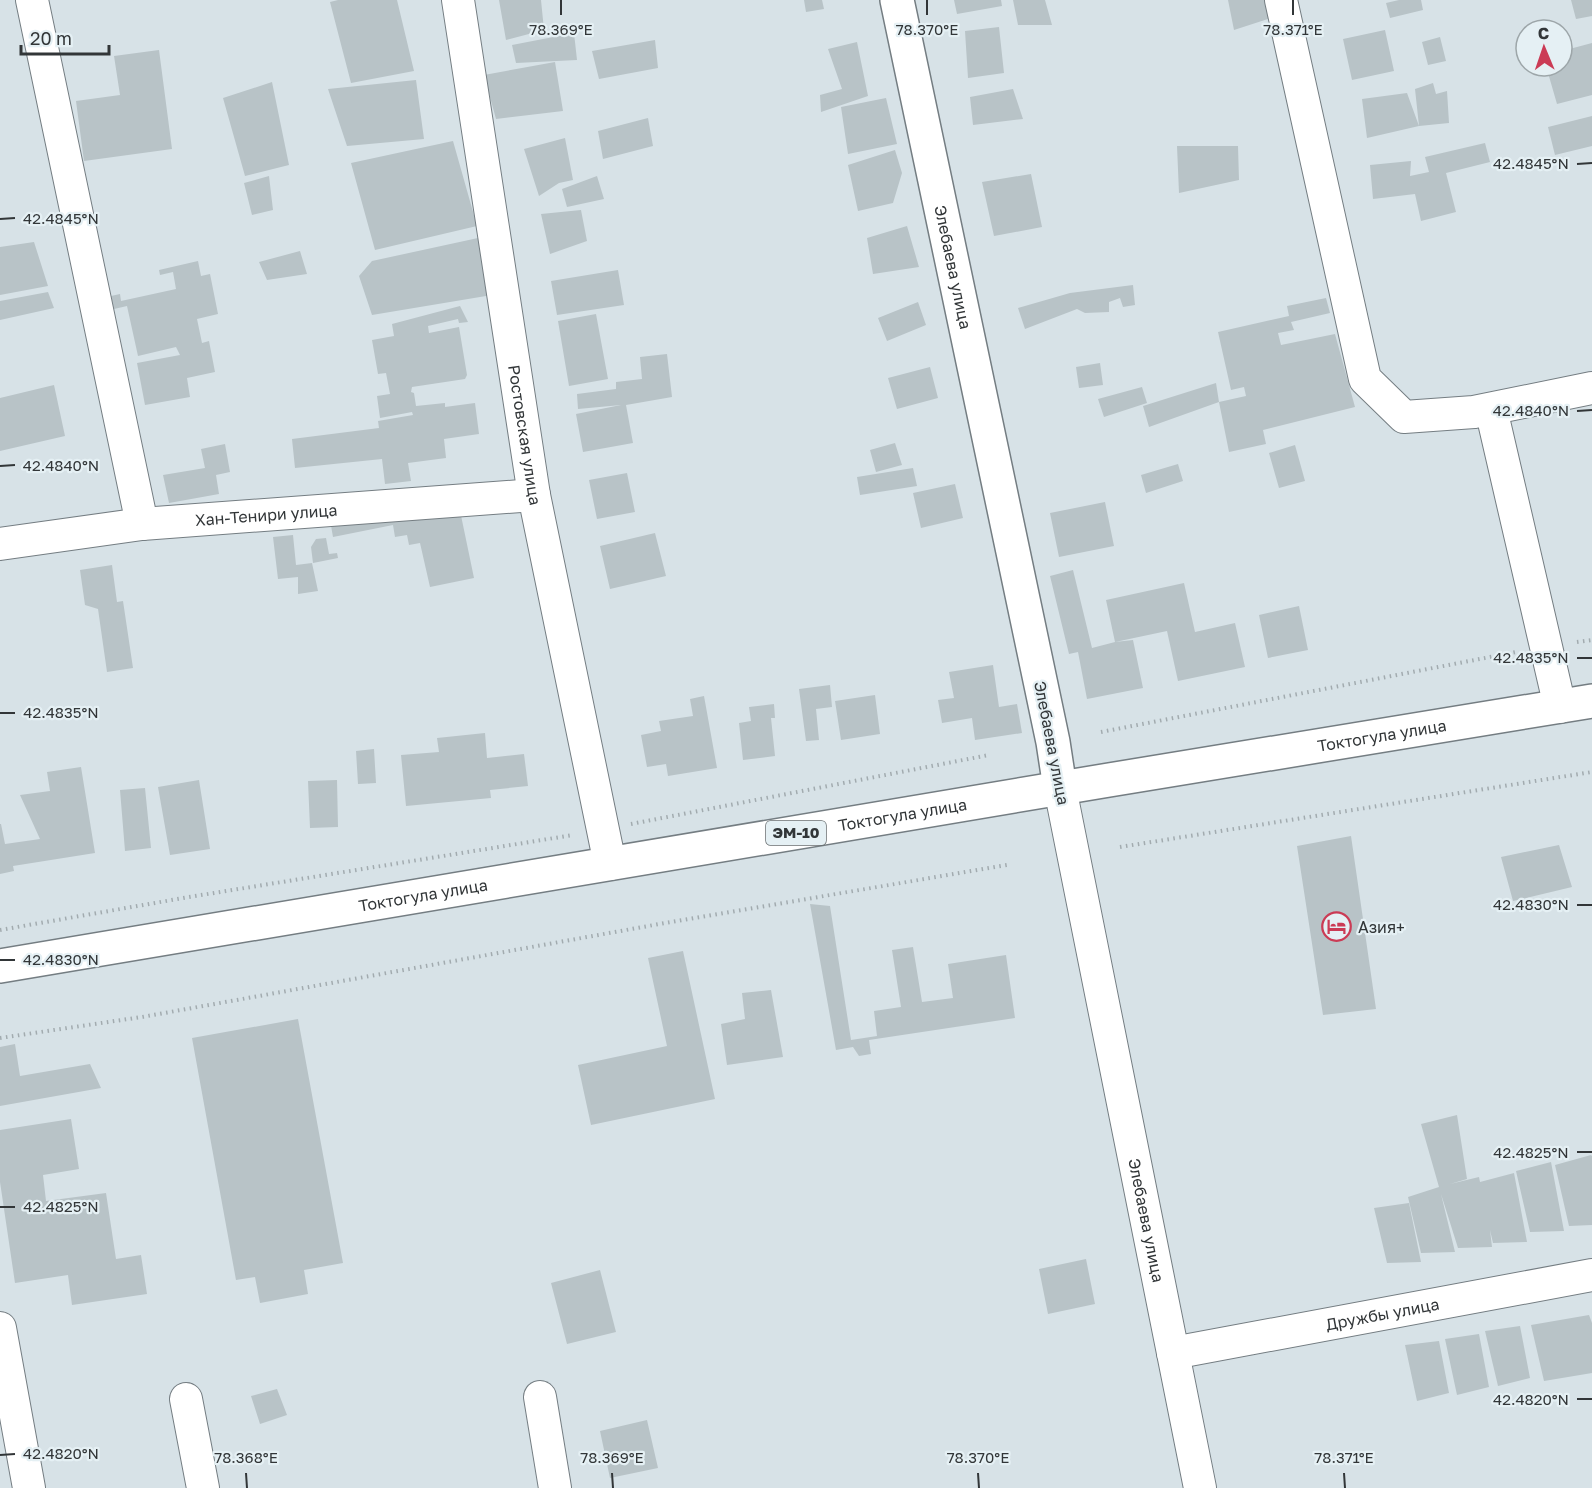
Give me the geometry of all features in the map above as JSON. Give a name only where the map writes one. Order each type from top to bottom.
[{"type":"main road","name":"Элебаева улица","points":[[897,0],[1053,742],[1060,788]]},
{"type":"main road","name":"Токтогула улица","points":[[0,966],[1592,701]]},
{"type":"street","points":[[32,0],[142,524]]},
{"type":"street","name":"Ростовская улица","points":[[458,0],[534,495],[610,864]]},
{"type":"street","points":[[1281,0],[1365,379],[1404,417],[1474,412],[1592,388]]},
{"type":"street","points":[[1491,409],[1560,707]]},
{"type":"street","name":"Хан-Тенири улица","points":[[0,544],[142,524],[534,495]]},
{"type":"street","name":"Элебаева улица","points":[[1060,788],[1200,1488]]},
{"type":"street","name":"Дружбы улица","points":[[1173,1353],[1592,1275]]},
{"type":"street","points":[[0,1328],[30,1488]]},
{"type":"street","points":[[540,1397],[555,1488]]},
{"type":"street","points":[[186,1399],[203,1488]]},
{"type":"path","points":[[1101,732],[1592,640]]},
{"type":"path","points":[[0,930],[603,830],[989,755]]},
{"type":"path","points":[[1119,846],[1592,772]]},
{"type":"path","points":[[0,1038],[142,1017],[665,923],[1007,865]]},
{"type":"building","points":[[397,0],[414,71],[351,83],[330,2]]},
{"type":"building","points":[[499,0],[541,0],[544,30],[506,40]]},
{"type":"building","points":[[804,0],[822,0],[824,9],[806,12]]},
{"type":"building","points":[[954,0],[1001,0],[1002,6],[957,14]]},
{"type":"building","points":[[1013,0],[1045,0],[1052,25],[1018,25]]},
{"type":"building","points":[[1228,0],[1265,0],[1271,18],[1234,30]]},
{"type":"building","points":[[1399,0],[1421,0],[1423,10],[1390,18],[1386,3]]},
{"type":"building","points":[[1571,0],[1592,0],[1592,16],[1576,19]]},
{"type":"building","points":[[999,27],[1004,73],[968,78],[965,31]]},
{"type":"building","points":[[1385,30],[1394,71],[1352,80],[1343,39]]},
{"type":"building","points":[[574,33],[577,60],[516,63],[512,45]]},
{"type":"building","points":[[1440,37],[1446,61],[1428,65],[1422,42]]},
{"type":"building","points":[[655,40],[658,68],[599,79],[592,51]]},
{"type":"building","points":[[857,42],[868,96],[821,112],[820,95],[842,89],[828,49]]},
{"type":"building","points":[[1592,43],[1592,95],[1557,104],[1549,78],[1574,78],[1574,48]]},
{"type":"building","points":[[159,50],[172,149],[84,161],[76,101],[120,95],[114,56]]},
{"type":"building","points":[[555,62],[563,111],[496,119],[484,75]]},
{"type":"building","points":[[416,80],[424,139],[347,146],[328,89]]},
{"type":"building","points":[[272,82],[289,165],[245,176],[223,98]]},
{"type":"building","points":[[1433,83],[1436,94],[1447,91],[1449,123],[1419,126],[1415,89]]},
{"type":"building","points":[[1013,89],[1023,119],[973,125],[970,97]]},
{"type":"building","points":[[1407,93],[1419,126],[1367,138],[1362,99]]},
{"type":"building","points":[[886,98],[897,144],[848,154],[841,107]]},
{"type":"building","points":[[1592,116],[1592,146],[1555,155],[1548,127]]},
{"type":"building","points":[[648,118],[653,146],[603,159],[598,131]]},
{"type":"building","points":[[565,138],[573,180],[559,183],[539,196],[524,149]]},
{"type":"building","points":[[453,141],[477,226],[375,250],[351,163]]},
{"type":"building","points":[[1485,143],[1490,162],[1446,173],[1456,212],[1421,221],[1415,194],[1373,199],[1370,165],[1411,161],[1410,176],[1429,172],[1425,157]]},
{"type":"building","points":[[1177,146],[1238,146],[1239,180],[1179,193]]},
{"type":"building","points":[[895,150],[902,173],[893,203],[858,211],[848,165]]},
{"type":"building","points":[[1031,174],[1042,227],[994,236],[982,182]]},
{"type":"building","points":[[269,176],[273,210],[252,215],[244,183]]},
{"type":"building","points":[[597,176],[604,199],[567,207],[562,189]]},
{"type":"building","points":[[581,210],[587,241],[550,254],[541,214]]},
{"type":"building","points":[[907,226],[919,267],[873,274],[867,238]]},
{"type":"building","points":[[478,238],[492,295],[372,315],[359,276],[372,261]]},
{"type":"building","points":[[34,242],[48,286],[0,295],[0,247]]},
{"type":"building","points":[[300,251],[307,274],[267,280],[259,262]]},
{"type":"building","points":[[198,261],[201,276],[210,274],[218,314],[197,319],[202,343],[209,341],[215,372],[187,378],[190,397],[145,405],[137,363],[180,355],[176,347],[138,356],[127,306],[114,309],[111,296],[120,294],[121,301],[176,289],[173,272],[160,275],[159,270]]},
{"type":"building","points":[[618,270],[624,305],[557,315],[551,281]]},
{"type":"building","points":[[1133,285],[1135,305],[1123,307],[1120,298],[1109,302],[1109,312],[1085,313],[1077,309],[1025,329],[1018,308],[1070,293]]},
{"type":"building","points":[[48,292],[54,308],[0,320],[0,301]]},
{"type":"building","points":[[1326,298],[1330,313],[1291,322],[1294,330],[1278,333],[1281,345],[1335,334],[1355,407],[1263,430],[1266,444],[1229,452],[1219,402],[1246,396],[1244,387],[1231,390],[1218,332],[1289,316],[1287,306]]},
{"type":"building","points":[[918,302],[926,325],[887,341],[878,318]]},
{"type":"building","points":[[460,306],[468,322],[459,323],[458,319],[428,326],[429,333],[459,327],[467,375],[465,379],[412,387],[411,392],[414,393],[416,406],[445,403],[445,407],[475,403],[479,434],[444,439],[446,458],[408,463],[411,481],[385,484],[382,459],[295,468],[292,439],[379,428],[378,421],[413,415],[412,412],[380,418],[377,396],[390,394],[386,373],[378,374],[372,340],[394,336],[392,324]]},
{"type":"building","points":[[596,314],[608,379],[569,386],[558,321]]},
{"type":"building","points":[[667,354],[672,397],[626,405],[633,443],[583,452],[576,414],[621,405],[578,409],[577,394],[616,389],[616,382],[642,379],[640,357]]},
{"type":"building","points":[[1100,363],[1103,385],[1079,388],[1076,367]]},
{"type":"building","points":[[930,367],[938,398],[897,409],[888,378]]},
{"type":"building","points":[[1216,383],[1219,402],[1149,427],[1143,406]]},
{"type":"building","points":[[54,385],[65,436],[0,451],[0,398]]},
{"type":"building","points":[[1142,387],[1147,403],[1104,417],[1098,399]]},
{"type":"building","points":[[895,443],[902,465],[876,472],[870,450]]},
{"type":"building","points":[[225,444],[230,472],[216,475],[219,494],[169,503],[163,475],[205,468],[201,449]]},
{"type":"building","points":[[1295,445],[1305,481],[1279,488],[1269,453]]},
{"type":"building","points":[[1178,464],[1183,481],[1146,493],[1141,475]]},
{"type":"building","points":[[913,468],[917,486],[860,495],[857,477]]},
{"type":"building","points":[[627,473],[635,512],[597,519],[589,480]]},
{"type":"building","points":[[955,484],[963,518],[921,528],[913,493]]},
{"type":"building","points":[[458,501],[474,578],[430,587],[420,543],[409,545],[407,535],[395,537],[393,525],[333,537],[330,520]]},
{"type":"building","points":[[1105,502],[1114,546],[1059,557],[1050,513]]},
{"type":"building","points":[[655,533],[666,576],[610,589],[600,546]]},
{"type":"building","points":[[293,535],[296,565],[312,563],[318,591],[298,594],[298,577],[278,579],[273,537]]},
{"type":"building","points":[[326,538],[329,554],[337,553],[338,558],[313,563],[311,547],[316,539]]},
{"type":"building","points":[[112,565],[117,602],[123,601],[133,668],[107,672],[98,609],[85,605],[80,570]]},
{"type":"building","points":[[1073,570],[1092,648],[1133,640],[1143,688],[1087,699],[1078,652],[1069,654],[1050,576]]},
{"type":"building","points":[[1184,583],[1195,632],[1235,623],[1245,667],[1178,681],[1167,631],[1115,642],[1106,600]]},
{"type":"building","points":[[1299,606],[1308,650],[1268,658],[1259,615]]},
{"type":"building","points":[[993,665],[999,707],[1017,704],[1022,733],[975,740],[972,718],[942,723],[938,700],[954,698],[949,672]]},
{"type":"building","points":[[830,685],[832,707],[816,709],[819,740],[806,741],[799,689]]},
{"type":"building","points":[[875,695],[880,734],[841,740],[835,701]]},
{"type":"building","points":[[704,696],[717,768],[668,776],[666,764],[647,767],[641,735],[661,731],[659,721],[693,716],[690,699]]},
{"type":"building","points":[[774,704],[775,718],[771,718],[775,756],[743,760],[739,723],[751,721],[749,707]]},
{"type":"building","points":[[485,733],[487,758],[524,754],[528,786],[490,790],[491,798],[406,806],[401,755],[439,752],[437,738]]},
{"type":"building","points":[[374,749],[376,783],[358,784],[356,751]]},
{"type":"building","points":[[81,767],[95,853],[13,866],[14,871],[0,874],[0,824],[5,844],[40,839],[20,795],[50,791],[47,772]]},
{"type":"building","points":[[199,780],[210,849],[170,855],[158,787]]},
{"type":"building","points":[[337,780],[338,827],[310,828],[308,781]]},
{"type":"building","points":[[145,788],[151,848],[125,851],[120,790]]},
{"type":"building","name":"Aзия+","points":[[1351,836],[1376,1009],[1323,1015],[1297,846]]},
{"type":"building","points":[[1559,845],[1572,887],[1513,901],[1501,857]]},
{"type":"building","points":[[810,904],[830,906],[851,1040],[877,1036],[874,1011],[901,1007],[892,950],[913,947],[922,1002],[953,998],[948,964],[1006,955],[1015,1018],[869,1040],[871,1054],[859,1056],[853,1047],[836,1050]]},
{"type":"building","points":[[683,951],[715,1099],[591,1125],[578,1065],[667,1046],[648,958]]},
{"type":"building","points":[[771,990],[783,1057],[727,1065],[721,1024],[745,1019],[742,993]]},
{"type":"building","points":[[298,1019],[343,1263],[304,1270],[308,1294],[260,1303],[255,1277],[236,1280],[192,1038]]},
{"type":"building","points":[[15,1044],[20,1076],[90,1064],[101,1088],[0,1106],[0,1047]]},
{"type":"building","points":[[1457,1115],[1467,1179],[1450,1184],[1479,1177],[1480,1182],[1514,1173],[1527,1242],[1493,1243],[1490,1230],[1492,1247],[1458,1248],[1441,1194],[1455,1252],[1421,1253],[1408,1197],[1439,1187],[1421,1124]]},
{"type":"building","points":[[71,1119],[79,1169],[43,1175],[46,1201],[106,1193],[116,1259],[141,1255],[147,1294],[72,1305],[68,1275],[15,1283],[0,1182],[0,1130]]},
{"type":"building","points":[[1591,1155],[1592,1225],[1569,1226],[1555,1165]]},
{"type":"building","points":[[1551,1162],[1564,1231],[1530,1232],[1516,1171]]},
{"type":"building","points":[[1409,1203],[1421,1262],[1387,1263],[1374,1208]]},
{"type":"building","points":[[1086,1259],[1095,1304],[1048,1314],[1039,1269]]},
{"type":"building","points":[[600,1270],[616,1332],[567,1344],[551,1283]]},
{"type":"building","points":[[1589,1315],[1592,1323],[1592,1373],[1544,1381],[1531,1325]]},
{"type":"building","points":[[1520,1326],[1530,1378],[1498,1386],[1485,1331]]},
{"type":"building","points":[[1479,1334],[1489,1387],[1457,1395],[1445,1339]]},
{"type":"building","points":[[1439,1341],[1449,1393],[1417,1401],[1405,1345]]},
{"type":"building","points":[[277,1389],[287,1415],[260,1424],[251,1396]]},
{"type":"building","points":[[647,1420],[658,1468],[610,1478],[600,1431]]},
{"type":"place","name":"Aзия+","points":[[1337,927]]}]
